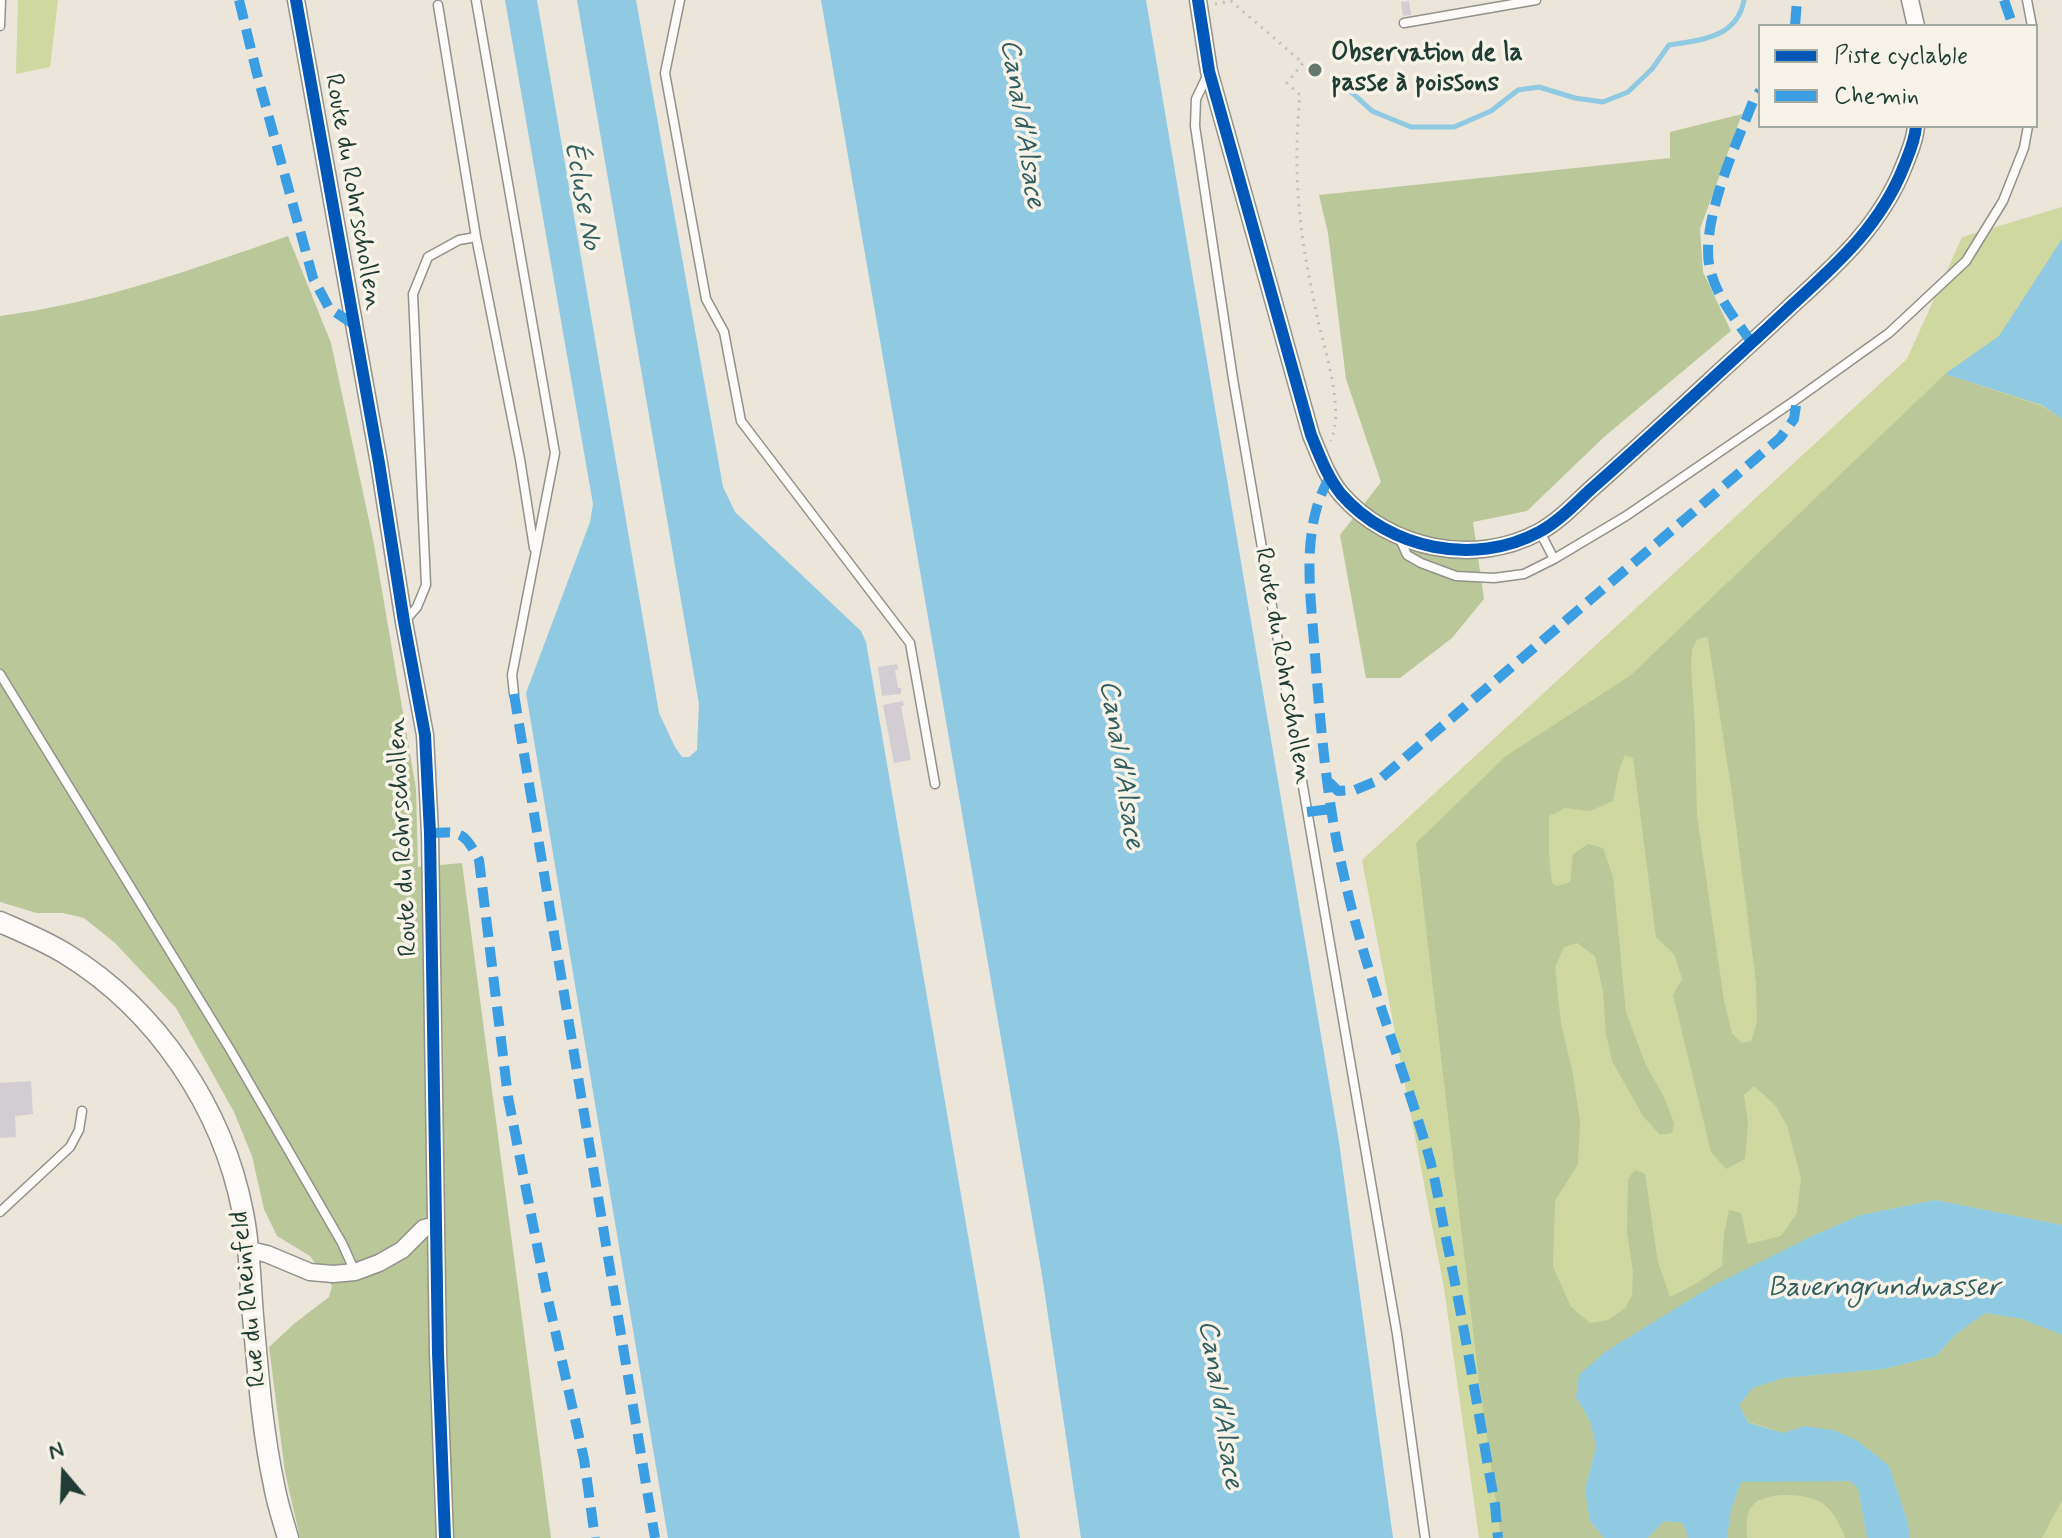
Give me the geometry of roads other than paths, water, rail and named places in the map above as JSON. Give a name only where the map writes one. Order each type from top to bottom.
[{"type":"street","name":"Route du Rohrschollen","points":[[296,0],[425,735],[430,833],[438,1353],[445,1538]]},
{"type":"street","points":[[1910,0],[1916,24]]},
{"type":"street","name":"Route du Rohrschollen","points":[[1202,2],[1209,71]]},
{"type":"street","points":[[1209,71],[1318,453],[1340,493],[1367,518],[1400,538],[1439,549],[1478,550],[1508,544],[1540,532],[1630,455],[1836,264],[1872,225],[1895,189],[1915,138],[1916,128]]},
{"type":"street","name":"Rue du Rheinfeld","points":[[0,922],[36,937],[94,974],[144,1018],[172,1053],[208,1110],[224,1143],[235,1174],[250,1250],[262,1412],[273,1485],[288,1538]]},
{"type":"street","points":[[250,1250],[310,1272],[355,1272],[402,1250],[424,1228],[436,1225]]},
{"type":"lane","points":[[0,26],[1,0]]},
{"type":"lane","points":[[476,0],[555,453],[512,675],[514,694]]},
{"type":"lane","points":[[680,0],[665,73],[706,299],[724,332],[741,421],[910,643],[935,784]]},
{"type":"lane","points":[[1404,23],[1536,0]]},
{"type":"lane","points":[[2027,0],[2032,24]]},
{"type":"lane","points":[[438,5],[476,237],[520,459],[535,557]]},
{"type":"lane","name":"Route du Rohrschollen","points":[[1209,71],[1196,99],[1195,126],[1233,379],[1397,1334],[1425,1538]]},
{"type":"lane","points":[[1400,538],[1407,555],[1421,563],[1456,576],[1494,578],[1524,574],[1626,516],[1889,333],[1966,261],[2003,201],[2024,148],[2028,128]]},
{"type":"lane","points":[[404,622],[417,607],[426,585],[413,294],[428,257],[459,240],[476,237]]},
{"type":"lane","points":[[1540,532],[1554,559]]},
{"type":"lane","points":[[0,674],[231,1051],[342,1243],[355,1272]]},
{"type":"lane","points":[[0,1212],[70,1147],[79,1130],[82,1111]]},
{"type":"water","points":[[505,0],[537,0],[659,713],[675,747],[682,757],[689,757],[697,750],[699,704],[577,0],[636,0],[723,487],[735,512],[861,631],[866,642],[1020,1538],[668,1538],[526,693],[590,522],[593,504]]},
{"type":"water","name":"Canal d'Alsace","points":[[821,0],[1146,0],[1339,1142],[1393,1538],[1081,1538],[1042,1275]]},
{"type":"water","points":[[2062,239],[2062,419],[2042,405],[1945,374],[1999,336]]},
{"type":"water","name":"Bauerngrundwasser","points":[[1935,1200],[2062,1225],[2062,1335],[2022,1319],[1985,1313],[1955,1335],[1936,1356],[1884,1369],[1783,1378],[1753,1388],[1739,1405],[1749,1423],[1783,1433],[1804,1426],[1833,1430],[1858,1441],[1889,1466],[1910,1538],[1867,1538],[1858,1488],[1849,1481],[1741,1482],[1731,1510],[1727,1538],[1688,1538],[1683,1523],[1664,1521],[1648,1538],[1604,1538],[1590,1521],[1585,1490],[1596,1446],[1590,1421],[1576,1397],[1579,1375],[1605,1352],[1712,1286],[1814,1235],[1861,1215]]},
{"type":"waterway","points":[[1336,78],[1372,111],[1411,127],[1454,127],[1491,111],[1518,90],[1539,87],[1575,98],[1603,102],[1628,92],[1652,69],[1669,45],[1705,39],[1726,30],[1740,13],[1744,0]]},
{"type":"place","name":"Observation de la passe à poissons","points":[[1315,70]]},
{"type":"water label","name":"Écluse No","points":[[581,196]]}]
